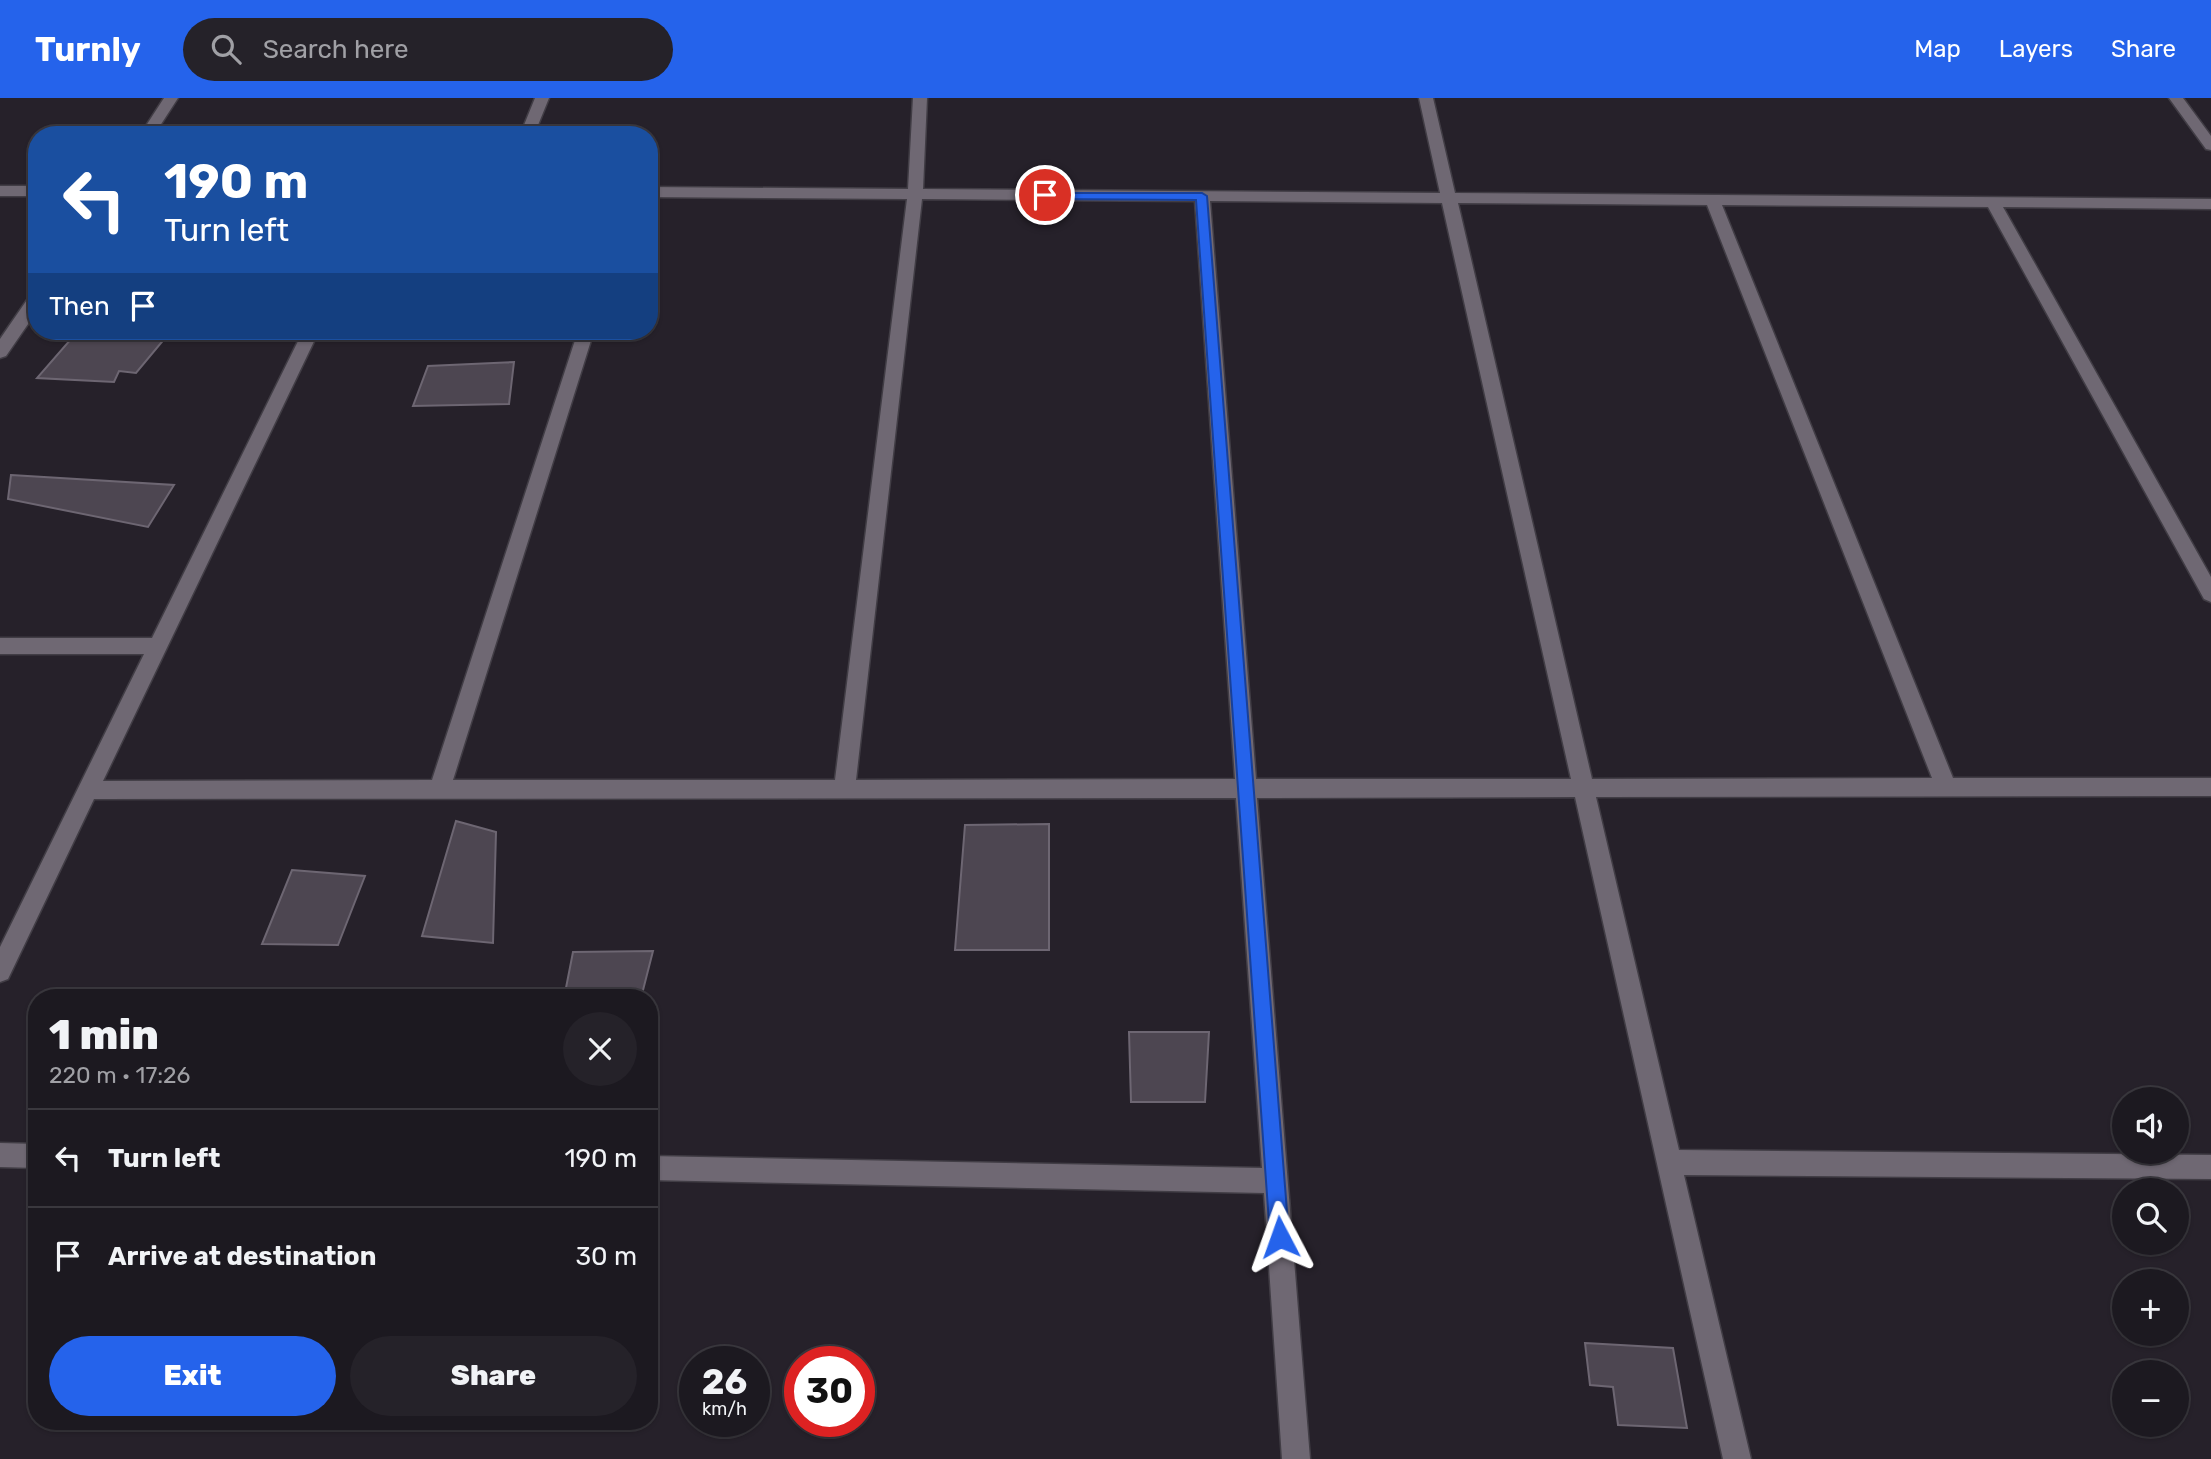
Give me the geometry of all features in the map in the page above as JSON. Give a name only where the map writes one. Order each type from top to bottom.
[{"type":"street","points":[[152,126],[172,98]]},
{"type":"street","points":[[531,126],[542,98]]},
{"type":"street","points":[[844,789],[915,194],[920,98]]},
{"type":"street","points":[[1426,98],[1737,1459]]},
{"type":"street","points":[[2176,98],[2211,146]]},
{"type":"street","points":[[0,191],[28,191]]},
{"type":"street","points":[[658,192],[2211,204]]},
{"type":"street","points":[[1202,196],[1296,1459]]},
{"type":"street","points":[[1713,201],[1947,788]]},
{"type":"street","points":[[1993,203],[2211,594]]},
{"type":"street","points":[[0,352],[28,311]]},
{"type":"street","points":[[0,971],[307,340]]},
{"type":"street","points":[[440,789],[583,340]]},
{"type":"street","points":[[0,646],[158,646]]},
{"type":"street","points":[[88,790],[2211,787]]},
{"type":"street","points":[[0,1155],[28,1156]]},
{"type":"street","points":[[1670,1162],[2211,1167]]},
{"type":"street","points":[[658,1168],[1276,1181]]},
{"type":"building","points":[[70,340],[164,340],[136,373],[119,371],[114,382],[37,378]]},
{"type":"building","points":[[514,362],[509,404],[413,406],[428,366]]},
{"type":"building","points":[[11,475],[174,485],[148,527],[8,499]]},
{"type":"building","points":[[456,821],[496,832],[493,943],[422,936]]},
{"type":"building","points":[[1049,824],[1049,950],[955,950],[965,825]]},
{"type":"building","points":[[292,870],[365,876],[338,945],[262,944]]},
{"type":"building","points":[[653,951],[643,989],[566,989],[573,952]]},
{"type":"building","points":[[1129,1032],[1209,1032],[1205,1102],[1131,1102]]},
{"type":"building","points":[[1585,1343],[1673,1348],[1687,1428],[1618,1425],[1613,1387],[1590,1385]]},
{"type":"route","points":[[1045,195],[1202,196],[1280,1237]]}]
